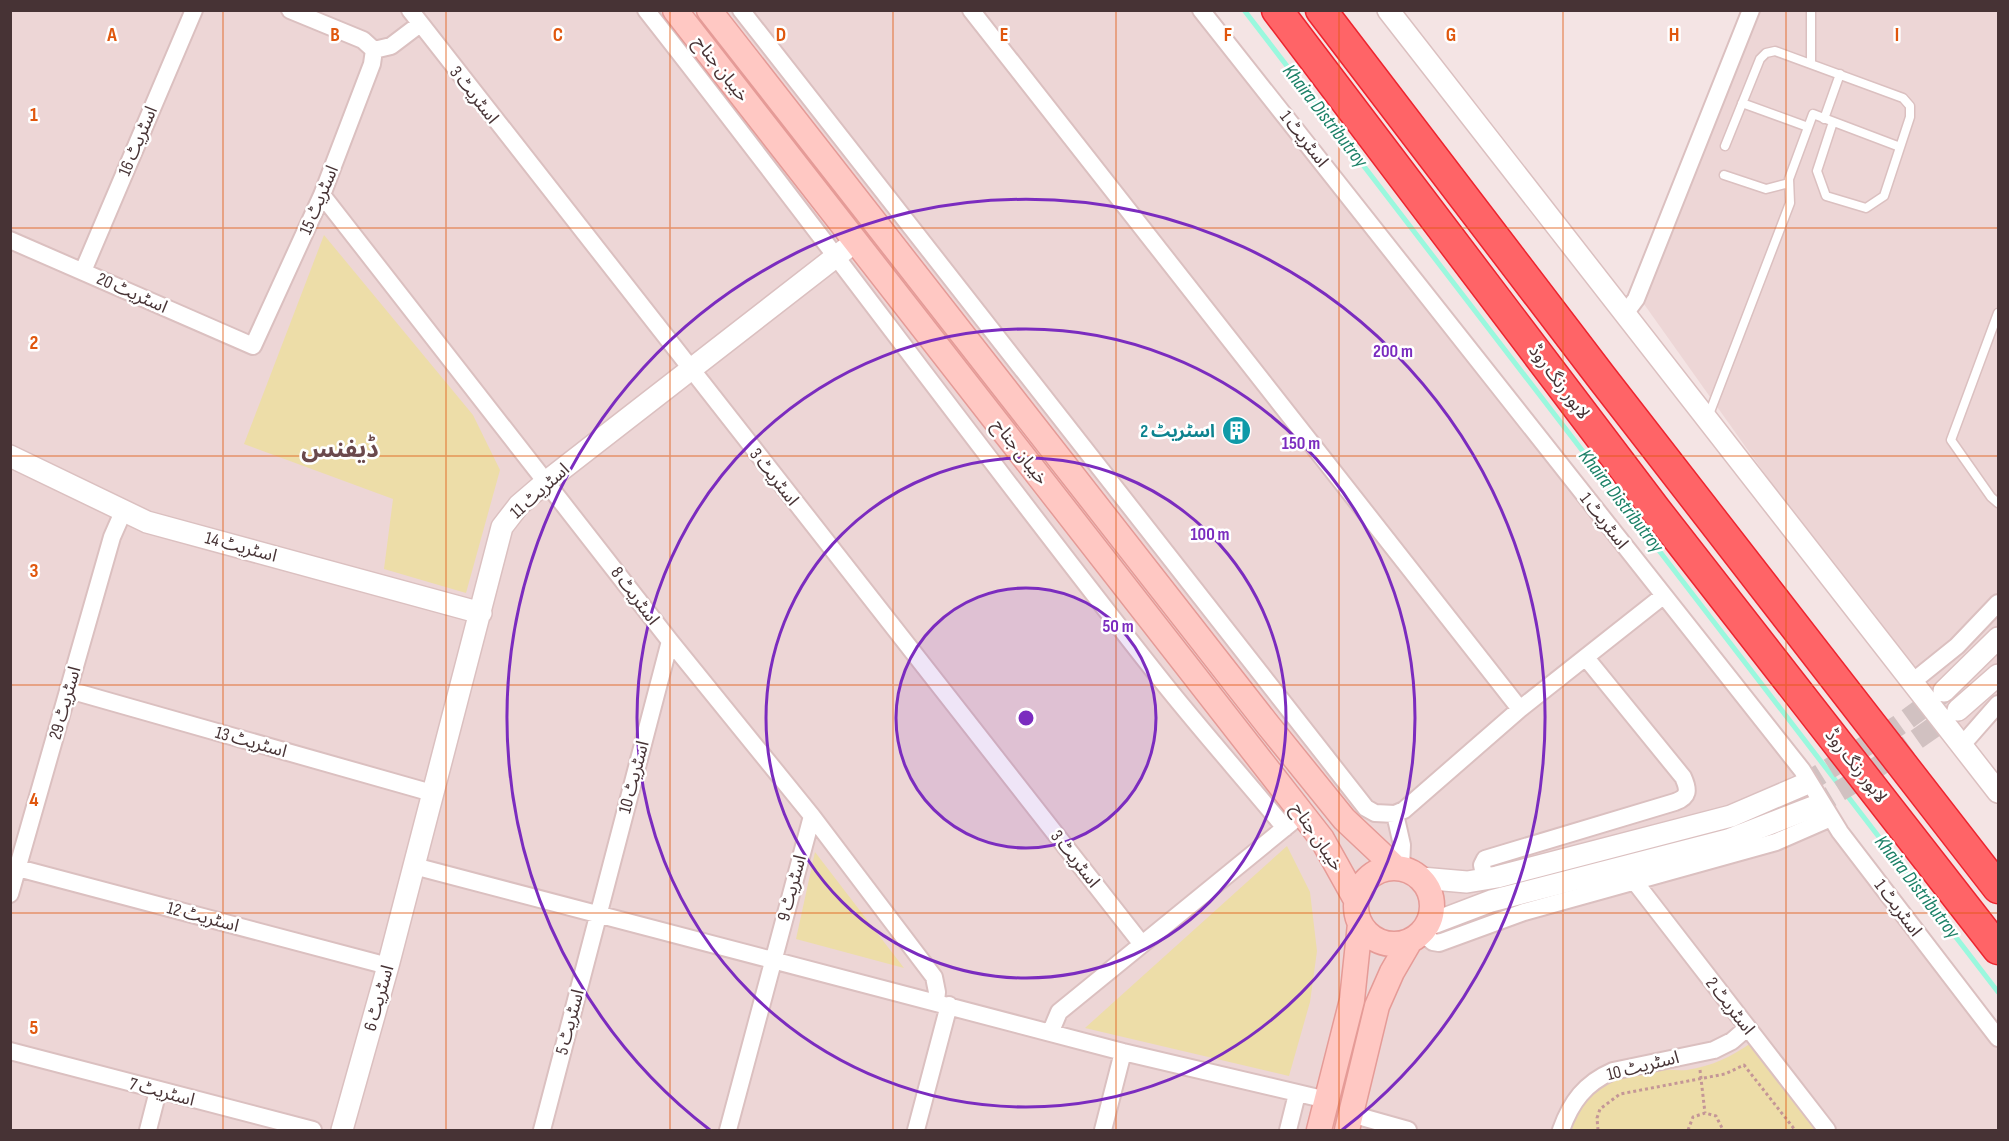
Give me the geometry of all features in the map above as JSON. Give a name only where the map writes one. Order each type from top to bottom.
[{"type":"highway","name":"لاہور رنگ روڈ","points":[[1277,10],[1655,509],[1998,949]]},
{"type":"highway","name":"لاہور رنگ روڈ","points":[[1322,10],[1602,378],[1998,888]]},
{"type":"main road","name":"خیبان جناح","points":[[675,10],[856,241],[1293,821],[1329,849],[1356,900]]},
{"type":"main road","name":"خیبان جناح","points":[[709,10],[1344,819],[1406,871]]},
{"type":"main road","points":[[1319,1131],[1352,1000],[1360,924],[1356,900],[1363,883],[1377,871],[1406,871],[1432,896],[1433,906],[1420,933],[1392,972],[1377,1006],[1359,1124]]},
{"type":"main road","points":[[1360,924],[1366,932],[1382,943],[1401,944],[1420,933]]},
{"type":"street","name":"اسٹریٹ 16","points":[[83,271],[194,10]]},
{"type":"street","points":[[290,10],[363,40],[374,50],[391,46],[418,16]]},
{"type":"street","points":[[646,10],[1090,590],[1293,821],[1059,1012],[1051,1031]]},
{"type":"street","points":[[741,10],[1366,808],[1384,816],[1404,810],[1520,709],[1587,659],[1663,596]]},
{"type":"street","points":[[971,10],[1520,709]]},
{"type":"street","name":"اسٹریٹ 1","points":[[1201,10],[1802,770],[1831,818],[1998,1038]]},
{"type":"street","points":[[1388,10],[1998,792]]},
{"type":"street","points":[[1624,315],[1636,299],[1751,10]]},
{"type":"street","name":"اسٹریٹ 3","points":[[418,16],[691,371],[1141,943]]},
{"type":"street","name":"اسٹریٹ 15","points":[[253,346],[322,195],[372,64],[374,50]]},
{"type":"street","name":"اسٹریٹ 8","points":[[322,195],[670,641],[812,816],[934,977],[942,1003]]},
{"type":"street","name":"اسٹریٹ 20","points":[[10,240],[253,346]]},
{"type":"street","name":"اسٹریٹ 11","points":[[414,866],[502,527],[519,505],[547,481],[856,241]]},
{"type":"street","name":"اسٹریٹ 14","points":[[10,456],[147,522],[481,613]]},
{"type":"street","name":"اسٹریٹ 29","points":[[10,894],[112,537],[123,512]]},
{"type":"street","points":[[1911,683],[1957,646],[1998,603]]},
{"type":"street","points":[[1944,691],[1998,638]]},
{"type":"street","name":"اسٹریٹ 10","points":[[599,913],[670,641]]},
{"type":"street","points":[[1485,880],[1482,865],[1485,859],[1675,802],[1684,798],[1687,793],[1688,788],[1683,777],[1587,659]]},
{"type":"street","points":[[1958,710],[1998,675]]},
{"type":"street","name":"اسٹریٹ 13","points":[[69,690],[432,793]]},
{"type":"street","points":[[1962,745],[1998,704]]},
{"type":"street","points":[[1395,814],[1406,871],[1453,882],[1485,880],[1731,816],[1803,785]]},
{"type":"street","points":[[1420,933],[1491,901],[1728,840],[1813,807]]},
{"type":"street","name":"اسٹریٹ 9","points":[[772,960],[812,816]]},
{"type":"street","points":[[1420,933],[1433,942],[1439,943],[1524,912],[1776,842],[1831,818]]},
{"type":"street","points":[[414,866],[1051,1031],[1123,1052],[1327,1101]]},
{"type":"street","name":"اسٹریٹ 6","points":[[342,1131],[414,866]]},
{"type":"street","name":"اسٹریٹ 12","points":[[18,868],[388,966]]},
{"type":"street","name":"اسٹریٹ 2","points":[[1635,882],[1827,1131]]},
{"type":"street","name":"اسٹریٹ 5","points":[[542,1131],[599,913]]},
{"type":"street","points":[[728,1131],[772,960]]},
{"type":"street","points":[[916,1131],[942,1003]]},
{"type":"street","name":"اسٹریٹ 10","points":[[1562,1131],[1573,1102],[1600,1077],[1613,1071],[1714,1050],[1732,1041],[1747,1028]]},
{"type":"street","name":"اسٹریٹ 7","points":[[10,1051],[313,1131]]},
{"type":"street","points":[[1103,1131],[1123,1052]]},
{"type":"street","points":[[148,1131],[158,1091]]},
{"type":"street","points":[[1288,1131],[1298,1094]]},
{"type":"street","points":[[1359,1124],[1408,1131]]},
{"type":"lane","points":[[1811,10],[1811,63]]},
{"type":"lane","points":[[1725,146],[1760,59],[1775,51],[1811,63],[1903,99],[1910,106],[1910,117],[1884,196],[1877,203],[1866,208],[1826,196],[1817,171],[1833,122]]},
{"type":"lane","points":[[1824,118],[1840,74]]},
{"type":"lane","points":[[1742,103],[1808,127]]},
{"type":"lane","points":[[1706,420],[1790,203],[1789,183],[1813,114],[1900,147]]},
{"type":"lane","points":[[1724,175],[1766,189],[1789,183]]},
{"type":"lane","points":[[1998,313],[1952,440],[1991,497],[1998,503]]},
{"type":"path","points":[[1598,1131],[1600,1109],[1620,1094],[1725,1074],[1744,1065],[1795,1131]]},
{"type":"path","points":[[1702,1078],[1705,1113]]},
{"type":"path","points":[[1688,1131],[1694,1117],[1705,1113],[1716,1116],[1723,1131]]},
{"type":"shaded area","points":[[10,11],[1204,11],[1998,1038],[1998,1130],[11,1130]]},
{"type":"shaded area","points":[[1745,11],[1998,11],[1998,711],[1964,754],[1634,290]]},
{"type":"shaded area","points":[[324,235],[473,415],[500,470],[466,593],[384,569],[393,499],[244,444]]},
{"type":"shaded area","points":[[1287,846],[1310,892],[1317,951],[1310,1002],[1289,1076],[1085,1028]]},
{"type":"shaded area","points":[[815,852],[904,968],[796,939]]},
{"type":"shaded area","points":[[1751,1043],[1818,1130],[1569,1130],[1584,1104],[1602,1086],[1613,1079],[1638,1071],[1687,1070],[1705,1066],[1729,1057]]},
{"type":"waterway","name":"Khaira Distributroy","points":[[1244,10],[1998,992]]},
{"type":"tunnel","points":[[1803,785],[1899,725],[1943,693]]},
{"type":"tunnel","points":[[1813,807],[1863,777],[1957,711]]},
{"type":"place","name":"اسٹریٹ 2","points":[[1236,431]]},
{"type":"district","name":"ڈیفنس","points":[[340,449]]}]
